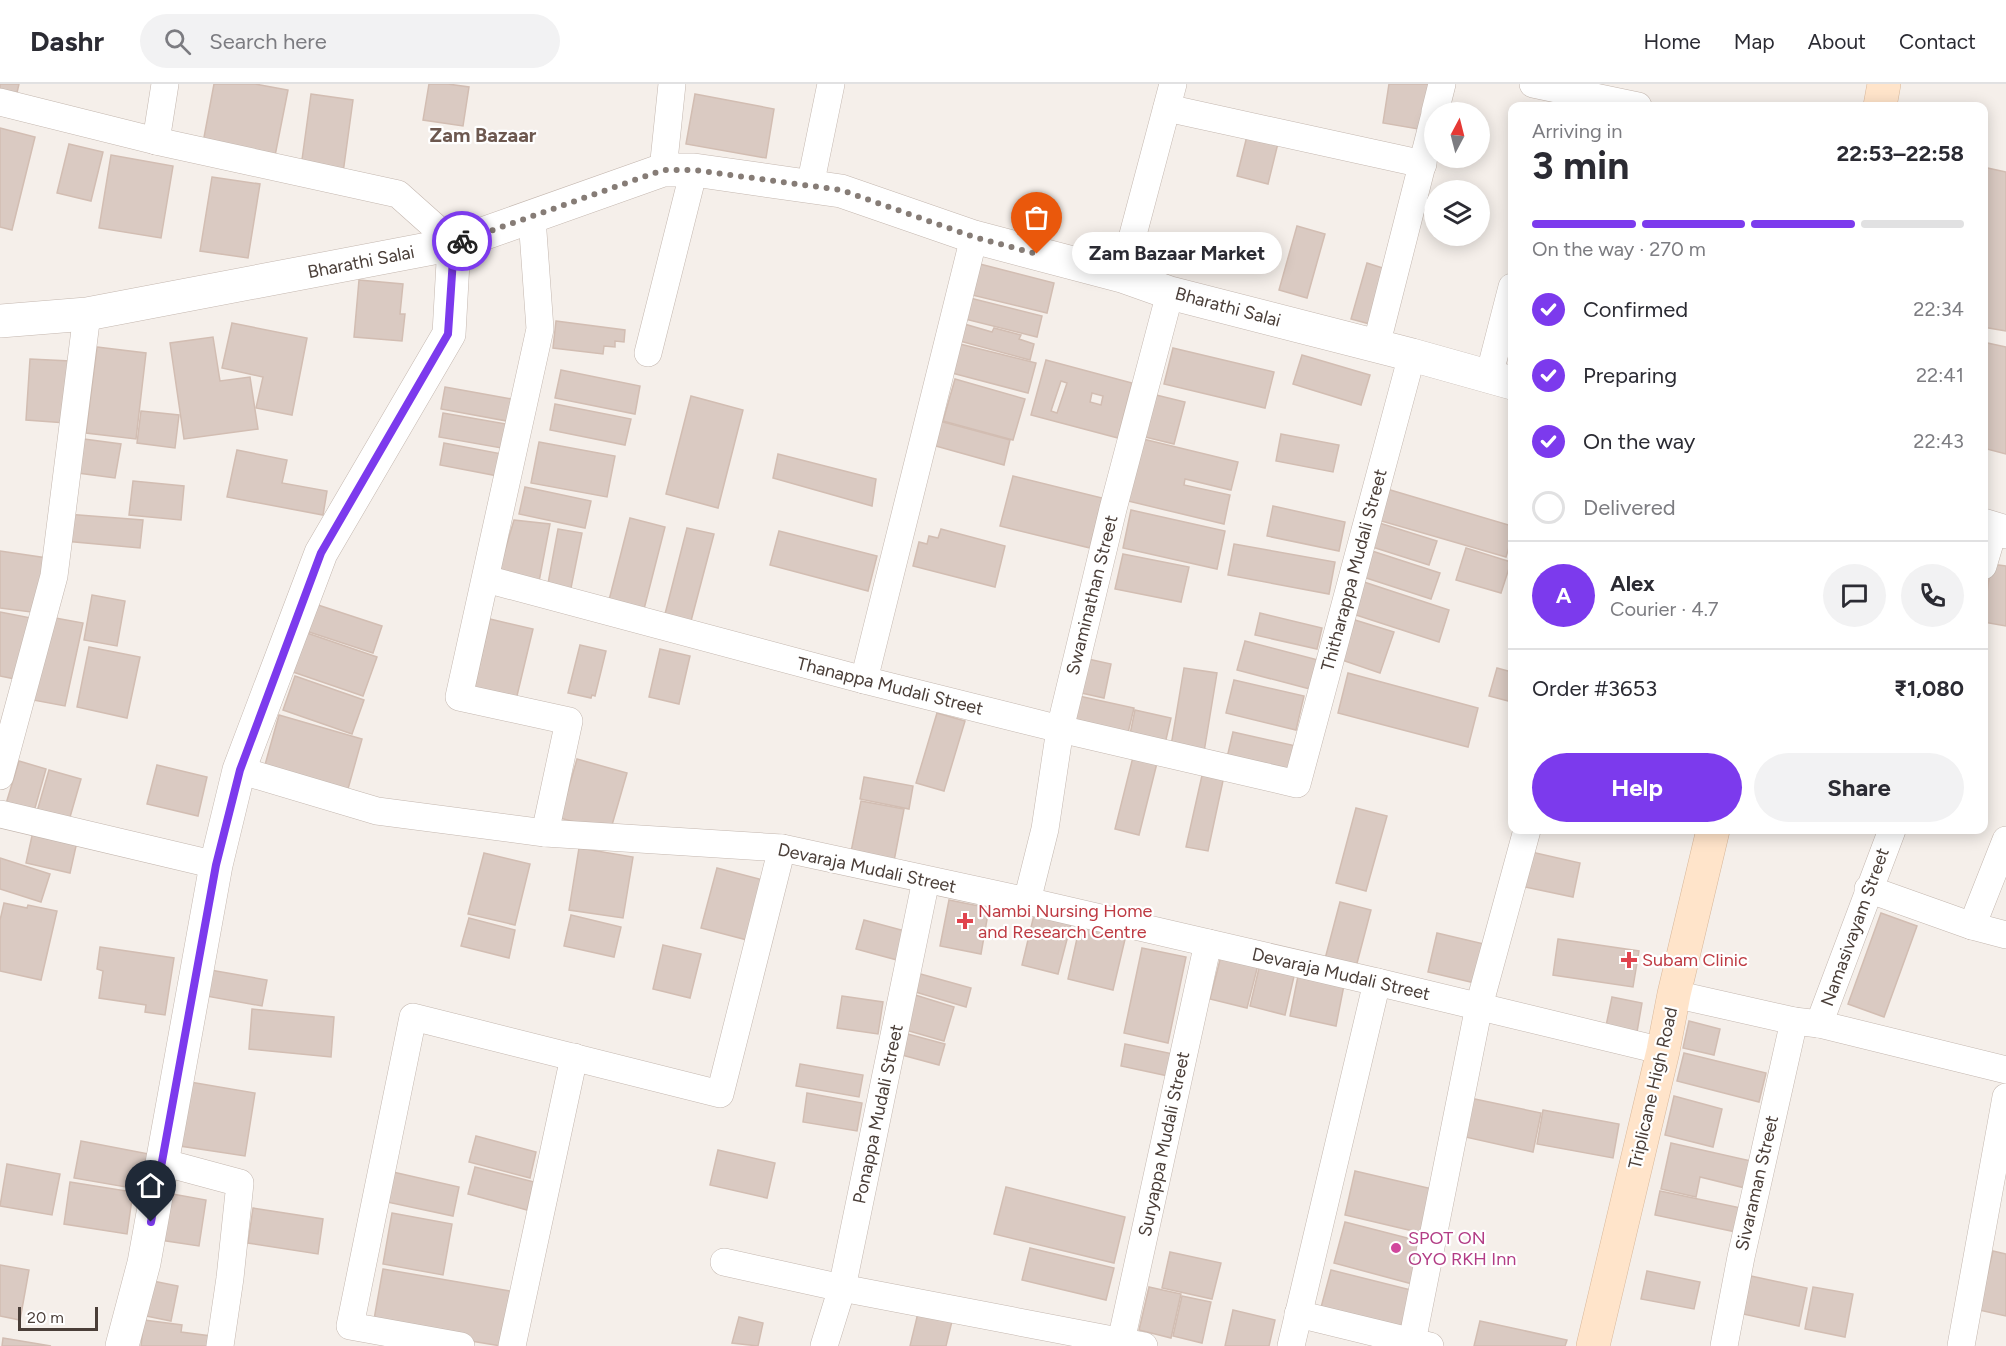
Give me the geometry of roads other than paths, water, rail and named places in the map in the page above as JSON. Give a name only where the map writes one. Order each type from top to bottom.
[{"type":"main road","points":[[1881,102],[1884,84]]},
{"type":"main road","name":"Triplicane High Road","points":[[1593,1346],[1712,834]]},
{"type":"street","points":[[156,141],[165,84]]},
{"type":"street","points":[[648,353],[678,170],[672,84]]},
{"type":"street","points":[[810,186],[831,84]]},
{"type":"street","points":[[1438,102],[1442,84]]},
{"type":"street","points":[[1533,84],[1619,102]]},
{"type":"street","points":[[1122,276],[1170,96],[1423,164]]},
{"type":"street","points":[[13,98],[156,141],[398,194],[454,244],[448,334],[321,553],[240,770],[216,865],[144,1263],[123,1346]]},
{"type":"street","points":[[1376,346],[1424,160]]},
{"type":"street","name":"Bharathi Salai","points":[[0,321],[87,314],[454,244],[678,170],[841,190],[974,237],[1501,380]]},
{"type":"street","points":[[532,218],[540,329],[459,697],[569,721],[545,833]]},
{"type":"street","points":[[864,680],[974,237]]},
{"type":"street","name":"Swaminathan Street","points":[[1028,901],[1045,829],[1060,729],[1113,509],[1170,292]]},
{"type":"street","points":[[0,776],[54,576],[87,314]]},
{"type":"street","points":[[1501,380],[1508,321]]},
{"type":"street","name":"Thitharappa Mudali Street","points":[[1296,784],[1412,355]]},
{"type":"street","points":[[1988,549],[1994,529]]},
{"type":"street","name":"Thanappa Mudali Street","points":[[486,579],[864,680],[1296,784]]},
{"type":"street","name":"Devaraja Mudali Street","points":[[240,770],[377,811],[545,833],[782,848],[1028,901],[1663,1051]]},
{"type":"street","points":[[0,814],[216,865]]},
{"type":"street","points":[[1298,1314],[1421,1344],[1479,1006],[1526,834]]},
{"type":"street","name":"Namasivayam Street","points":[[1806,1023],[1868,889],[1890,834]]},
{"type":"street","points":[[1972,926],[2006,840]]},
{"type":"street","points":[[461,1346],[350,1326],[413,1017],[720,1094],[782,848]]},
{"type":"street","name":"Ponappa Mudali Street","points":[[824,1346],[842,1288],[926,880]]},
{"type":"street","points":[[1868,889],[1972,926],[2006,935]]},
{"type":"street","name":"Suryappa Mudali Street","points":[[1129,1344],[1208,943]]},
{"type":"street","points":[[1291,1346],[1377,982]]},
{"type":"street","points":[[1674,994],[2006,1070]]},
{"type":"street","name":"Sivaraman Street","points":[[1724,1346],[1741,1257],[1806,1023]]},
{"type":"street","points":[[512,1346],[574,1057]]},
{"type":"street","points":[[1961,1346],[2006,1097]]},
{"type":"street","points":[[162,1162],[240,1183],[220,1346]]},
{"type":"street","points":[[724,1262],[842,1288],[1129,1344]]},
{"type":"place","name":"Zam Bazaar Market","points":[[1037,254]]},
{"type":"place","name":"Nambi Nursing Home and Research Centre","points":[[965,921]]},
{"type":"place","name":"Subam Clinic","points":[[1629,960]]},
{"type":"place","name":"SPOT ON OYO RKH Inn","points":[[1396,1248]]},
{"type":"district","name":"Zam Bazaar","points":[[483,135]]}]
